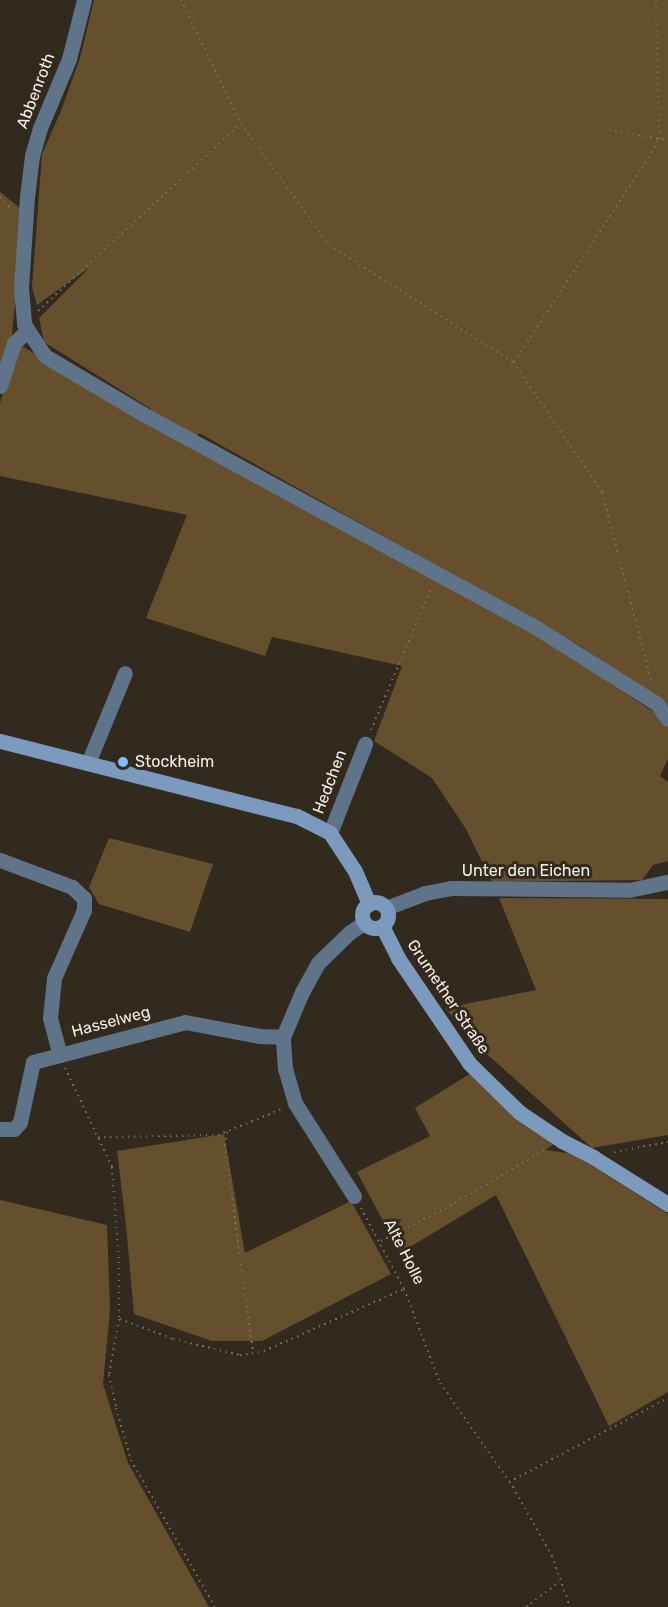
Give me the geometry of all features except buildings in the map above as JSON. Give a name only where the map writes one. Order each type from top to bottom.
[{"type":"street","name":"Abbenroth","points":[[26,327],[21,288],[32,156],[40,128],[69,59],[84,0]]},
{"type":"street","points":[[0,386],[14,344],[26,327],[45,356],[143,414],[438,572],[537,628],[657,704],[668,719]]},
{"type":"street","points":[[88,763],[125,673]]},
{"type":"street","points":[[0,741],[297,816],[330,833],[355,871],[369,904]]},
{"type":"street","name":"Hedchen","points":[[330,833],[365,744]]},
{"type":"street","points":[[0,860],[72,886],[84,898],[84,910],[54,978],[50,1018],[60,1055]]},
{"type":"street","name":"Unter den Eichen","points":[[386,908],[425,893],[451,888],[629,890],[668,882]]},
{"type":"street","points":[[377,903],[386,908],[388,917],[382,926],[370,928],[364,923],[362,914],[369,904],[377,903]]},
{"type":"street","points":[[354,1196],[295,1103],[285,1069],[283,1037],[302,992],[318,963],[350,932],[364,923]]},
{"type":"street","name":"Grumether Straße","points":[[382,926],[398,957],[469,1063],[519,1112],[562,1141],[594,1157],[668,1204]]},
{"type":"street","name":"Hasselweg","points":[[0,1129],[14,1130],[20,1122],[33,1062],[185,1022],[259,1036],[283,1037]]},
{"type":"path","points":[[181,0],[241,124],[329,245],[513,362],[602,492],[657,704]]},
{"type":"path","points":[[513,362],[659,139],[656,0]]},
{"type":"path","points":[[26,327],[241,124]]},
{"type":"path","points":[[609,130],[668,140]]},
{"type":"path","points":[[365,744],[438,572]]},
{"type":"path","points":[[60,1055],[112,1167],[119,1262],[119,1319],[109,1375],[131,1460],[215,1607]]},
{"type":"path","points":[[98,1137],[218,1135],[295,1103]]},
{"type":"path","points":[[227,1132],[225,1145],[253,1353]]},
{"type":"path","points":[[380,1241],[455,1203],[562,1141]]},
{"type":"path","points":[[594,1157],[668,1142]]},
{"type":"path","name":"Alte Holle","points":[[354,1196],[404,1288],[440,1383],[509,1482],[552,1556],[570,1607]]},
{"type":"path","points":[[119,1319],[173,1339],[240,1355],[253,1353],[299,1336],[404,1288]]},
{"type":"path","points":[[509,1482],[668,1398]]},
{"type":"path","points":[[526,1607],[560,1581]]},
{"type":"shaded area","points":[[94,0],[668,0],[668,706],[582,647],[199,433],[189,444],[562,650],[668,722],[668,759],[660,776],[668,782],[668,861],[653,865],[642,880],[492,882],[466,829],[432,778],[374,741],[402,666],[272,637],[265,656],[146,618],[187,515],[0,476],[0,403],[19,344],[145,422],[151,409],[44,342],[39,318],[90,267],[37,305],[32,287],[42,154],[61,111],[80,58]]},
{"type":"shaded area","points":[[0,192],[20,208],[22,237],[11,343],[0,374]]},
{"type":"shaded area","points":[[109,838],[213,864],[190,932],[99,904],[89,887]]},
{"type":"shaded area","points":[[499,898],[668,899],[668,1135],[592,1148],[478,1046],[445,1008],[536,990]]},
{"type":"shaded area","points":[[471,1073],[554,1144],[545,1150],[574,1154],[668,1214],[668,1392],[609,1426],[496,1195],[400,1253],[357,1172],[430,1136],[415,1108]]},
{"type":"shaded area","points":[[224,1134],[245,1253],[351,1201],[391,1274],[262,1341],[212,1341],[134,1314],[117,1151]]},
{"type":"shaded area","points":[[0,1200],[107,1225],[110,1311],[103,1384],[128,1463],[209,1607],[0,1607]]},
{"type":"place","name":"Stockheim","points":[[123,762]]}]
